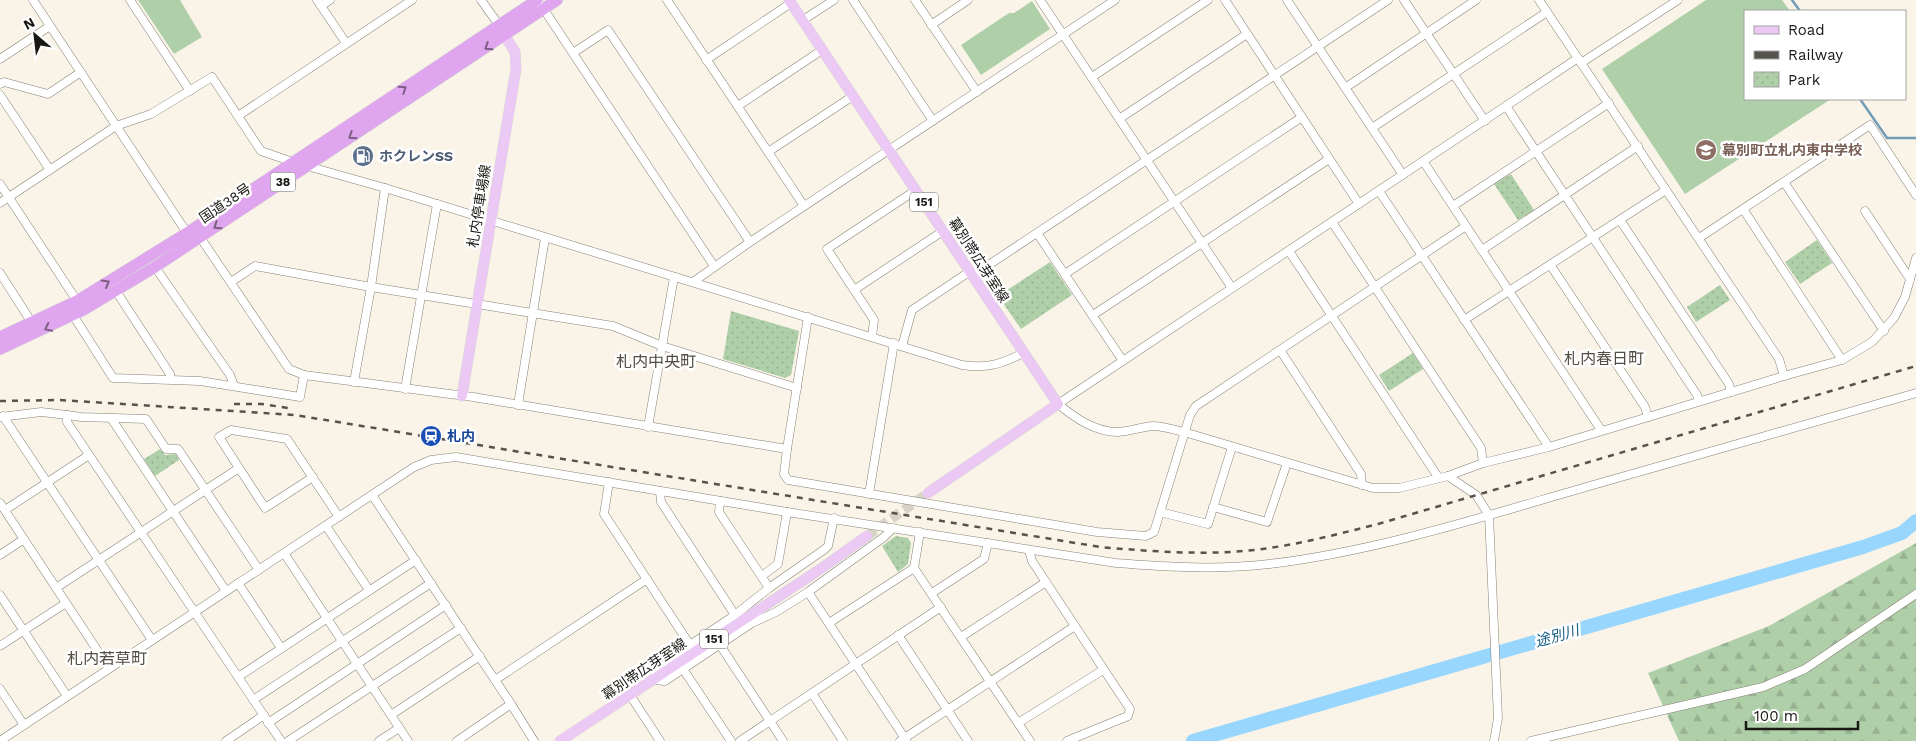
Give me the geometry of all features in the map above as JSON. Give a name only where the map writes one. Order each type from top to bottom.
[{"type":"highway","name":"国道38号","points":[[0,349],[77,308],[116,291],[155,267],[308,166],[539,3],[557,0]]},
{"type":"highway","name":"国道38号","points":[[0,337],[32,323],[77,308],[293,162],[502,30]]},
{"type":"main road","name":"幕別帯広芽室線","points":[[790,2],[1058,404]]},
{"type":"main road","name":"札内停車場線","points":[[462,396],[516,69],[515,52],[502,30]]},
{"type":"main road","points":[[928,493],[1058,404]]},
{"type":"main road","name":"幕別帯広芽室線","points":[[560,741],[814,574],[867,536]]},
{"type":"street","points":[[33,0],[187,233],[200,237],[289,369],[304,375],[462,396],[787,449]]},
{"type":"street","points":[[130,0],[190,91]]},
{"type":"street","points":[[330,0],[319,3],[346,43]]},
{"type":"street","points":[[238,116],[412,0]]},
{"type":"street","points":[[482,0],[502,30]]},
{"type":"street","points":[[667,0],[804,206]]},
{"type":"street","points":[[803,20],[834,0]]},
{"type":"street","points":[[854,0],[933,121]]},
{"type":"street","points":[[915,0],[977,92]]},
{"type":"street","points":[[931,25],[968,0]]},
{"type":"street","points":[[1040,0],[1232,288]]},
{"type":"street","points":[[692,282],[1063,34],[1104,3],[1114,0]]},
{"type":"street","points":[[1092,78],[1208,0]]},
{"type":"street","points":[[1225,0],[1359,204]]},
{"type":"street","points":[[1298,0],[1289,2],[1403,175]]},
{"type":"street","points":[[869,494],[898,345],[912,310],[1037,233],[1388,0]]},
{"type":"street","points":[[1404,0],[1485,121]]},
{"type":"street","points":[[1345,88],[1476,0]]},
{"type":"street","points":[[1539,0],[1779,358],[1784,376]]},
{"type":"street","points":[[1678,0],[1506,106],[1058,404],[1078,419],[1095,428],[1118,432],[1153,426],[1184,432],[1362,486],[1399,488],[1448,476],[1483,463],[1549,447],[1842,360],[1860,351],[1884,331],[1894,318],[1905,297],[1916,258]]},
{"type":"street","points":[[706,60],[790,2]]},
{"type":"street","points":[[539,3],[714,266]]},
{"type":"street","points":[[1372,128],[1547,12]]},
{"type":"street","points":[[0,58],[50,26]]},
{"type":"street","points":[[572,53],[608,30],[750,242]]},
{"type":"street","points":[[1120,119],[1247,34]]},
{"type":"street","points":[[738,106],[822,50]]},
{"type":"street","points":[[0,84],[4,82],[48,94],[81,72]]},
{"type":"street","points":[[0,203],[116,126],[151,114],[212,77],[261,151],[293,162],[491,220],[962,365],[976,367],[1003,363],[1023,353]]},
{"type":"street","points":[[0,94],[50,170]]},
{"type":"street","points":[[768,152],[853,96]]},
{"type":"street","points":[[1453,206],[1609,103]]},
{"type":"street","points":[[1506,106],[1699,401]]},
{"type":"street","points":[[1066,274],[1302,117]]},
{"type":"street","points":[[1698,238],[1870,125],[1916,195]]},
{"type":"street","points":[[1482,250],[1638,146]]},
{"type":"street","points":[[1093,315],[1329,159]]},
{"type":"street","points":[[1423,161],[1601,430]]},
{"type":"street","points":[[1784,182],[1884,331]]},
{"type":"street","points":[[0,184],[77,308],[113,378],[200,381],[300,397],[304,375]]},
{"type":"street","points":[[354,382],[371,287],[385,188]]},
{"type":"street","points":[[872,337],[874,320],[827,249],[916,190]]},
{"type":"street","points":[[1464,320],[1551,266],[1666,190]]},
{"type":"street","points":[[1379,191],[1549,447]]},
{"type":"street","points":[[405,389],[437,204]]},
{"type":"street","points":[[1742,209],[1842,360]]},
{"type":"street","points":[[1865,211],[1910,279]]},
{"type":"street","points":[[1620,220],[1729,384],[1731,392]]},
{"type":"street","points":[[1332,222],[1481,448],[1483,463]]},
{"type":"street","points":[[808,317],[787,449],[784,474],[788,480],[1097,532],[1146,536],[1154,532],[1184,432],[1190,415],[1196,406],[1466,226]]},
{"type":"street","points":[[854,290],[943,231]]},
{"type":"street","points":[[1037,233],[1123,361]]},
{"type":"street","points":[[518,405],[545,238]]},
{"type":"street","points":[[1289,251],[1438,477]]},
{"type":"street","points":[[231,282],[255,266],[371,287],[613,326],[662,346],[797,388]]},
{"type":"street","points":[[1551,266],[1645,407],[1648,417]]},
{"type":"street","points":[[155,267],[230,375],[234,386]]},
{"type":"street","points":[[0,274],[32,323]]},
{"type":"street","points":[[648,426],[674,277]]},
{"type":"street","points":[[116,291],[170,374],[171,379]]},
{"type":"street","points":[[1280,350],[1361,474],[1362,486]]},
{"type":"street","points":[[0,741],[414,467],[431,460],[456,457],[787,512],[1116,563],[1163,567],[1209,567],[1266,564],[1322,556],[1488,515],[1916,393]]},
{"type":"street","points":[[152,640],[2,416],[41,412],[81,417],[146,419],[166,449],[178,449],[259,570]]},
{"type":"street","points":[[67,415],[67,422],[88,455],[281,741]]},
{"type":"street","points":[[112,418],[226,592]]},
{"type":"street","points":[[313,477],[265,508],[219,438],[231,430],[287,439],[313,477],[339,517]]},
{"type":"street","points":[[1160,512],[1208,524],[1232,447]]},
{"type":"street","points":[[88,455],[47,482],[2,507],[109,668]]},
{"type":"street","points":[[1213,506],[1267,522],[1287,463]]},
{"type":"street","points":[[56,588],[239,468]]},
{"type":"street","points":[[1448,476],[1476,495],[1488,515],[1498,718],[1494,741]]},
{"type":"street","points":[[609,482],[604,514],[690,645]]},
{"type":"street","points":[[660,491],[661,502],[735,615]]},
{"type":"street","points":[[372,495],[512,704],[534,741]]},
{"type":"street","points":[[720,501],[719,512],[769,588]]},
{"type":"street","points":[[762,576],[778,564],[787,512]]},
{"type":"street","points":[[834,518],[828,546],[825,549],[769,588],[735,615],[656,668],[653,680],[665,681],[752,623],[776,612],[808,592],[884,537],[892,528]]},
{"type":"street","points":[[326,526],[369,590]]},
{"type":"street","points":[[920,532],[914,568],[1030,741]]},
{"type":"street","points":[[0,555],[24,539]]},
{"type":"street","points":[[932,594],[984,559],[988,543]]},
{"type":"street","points":[[1029,550],[1032,561],[1130,709],[1128,716],[1067,741]]},
{"type":"street","points":[[284,553],[408,741]]},
{"type":"street","points":[[238,677],[416,560]]},
{"type":"street","points":[[829,623],[914,568]]},
{"type":"street","points":[[495,680],[647,579]]},
{"type":"street","points":[[961,637],[1046,582]]},
{"type":"street","points":[[238,583],[281,648]]},
{"type":"street","points":[[253,700],[431,583]]},
{"type":"street","points":[[808,592],[856,664],[903,740],[1075,626]]},
{"type":"street","points":[[1531,741],[1763,687],[1805,669],[1916,594]]},
{"type":"street","points":[[0,595],[66,696]]},
{"type":"street","points":[[0,646],[66,603]]},
{"type":"street","points":[[226,741],[357,664],[446,605]]},
{"type":"street","points":[[740,741],[941,607]]},
{"type":"street","points":[[288,741],[461,628]]},
{"type":"street","points":[[898,635],[968,741]]},
{"type":"street","points":[[720,646],[783,741]]},
{"type":"street","points":[[391,715],[480,656]]},
{"type":"street","points":[[683,670],[731,741]]},
{"type":"street","points":[[1018,723],[1104,670]]},
{"type":"street","points":[[0,689],[24,726]]},
{"type":"street","points":[[812,693],[844,741]]},
{"type":"street","points":[[630,695],[660,741]]},
{"type":"street","points":[[457,741],[512,704]]},
{"type":"street","points":[[379,741],[399,728]]},
{"type":"green space","points":[[138,0],[180,0],[202,37],[174,54]]},
{"type":"green space","name":"幕別町立札内東中学校","points":[[1706,0],[1782,0],[1789,10],[1744,10],[1744,100],[1829,100],[1685,194],[1602,69]]},
{"type":"green space","points":[[1032,1],[1050,29],[981,75],[961,45],[1009,13],[1014,13]]},
{"type":"green space","points":[[1511,174],[1534,210],[1518,220],[1494,184]]},
{"type":"green space","points":[[1817,240],[1832,263],[1800,284],[1785,262]]},
{"type":"green space","points":[[1050,262],[1072,295],[1021,329],[998,296]]},
{"type":"green space","points":[[1720,285],[1730,300],[1696,322],[1687,307]]},
{"type":"green space","points":[[731,311],[799,331],[791,375],[785,378],[723,359]]},
{"type":"green space","points":[[1413,353],[1423,369],[1389,391],[1379,375]]},
{"type":"green space","points":[[160,449],[165,455],[176,454],[179,460],[155,476],[144,459]]},
{"type":"green space","points":[[896,536],[908,538],[911,543],[908,564],[898,572],[882,546]]},
{"type":"green space","points":[[1916,543],[1916,741],[1679,741],[1648,673],[1769,626]]},
{"type":"waterway","points":[[1792,0],[1799,10]]},
{"type":"waterway","points":[[1861,100],[1887,138],[1916,138]]},
{"type":"waterway","name":"途別川","points":[[1193,741],[1863,547],[1902,533],[1916,521]]},
{"type":"tunnel","points":[[867,536],[928,493]]},
{"type":"railway","points":[[0,401],[60,400],[295,415],[1100,547],[1208,553],[1278,547],[1378,524],[1916,366]]},
{"type":"railway","points":[[234,404],[262,404],[288,408]]},
{"type":"place","name":"幕別町立札内東中学校","points":[[1706,150]]},
{"type":"place","name":"ホクレンSS","points":[[363,156]]},
{"type":"place","name":"札内","points":[[431,436]]},
{"type":"district","name":"札内春日町","points":[[1604,358]]},
{"type":"district","name":"札内中央町","points":[[656,361]]},
{"type":"district","name":"札内若草町","points":[[107,658]]}]
